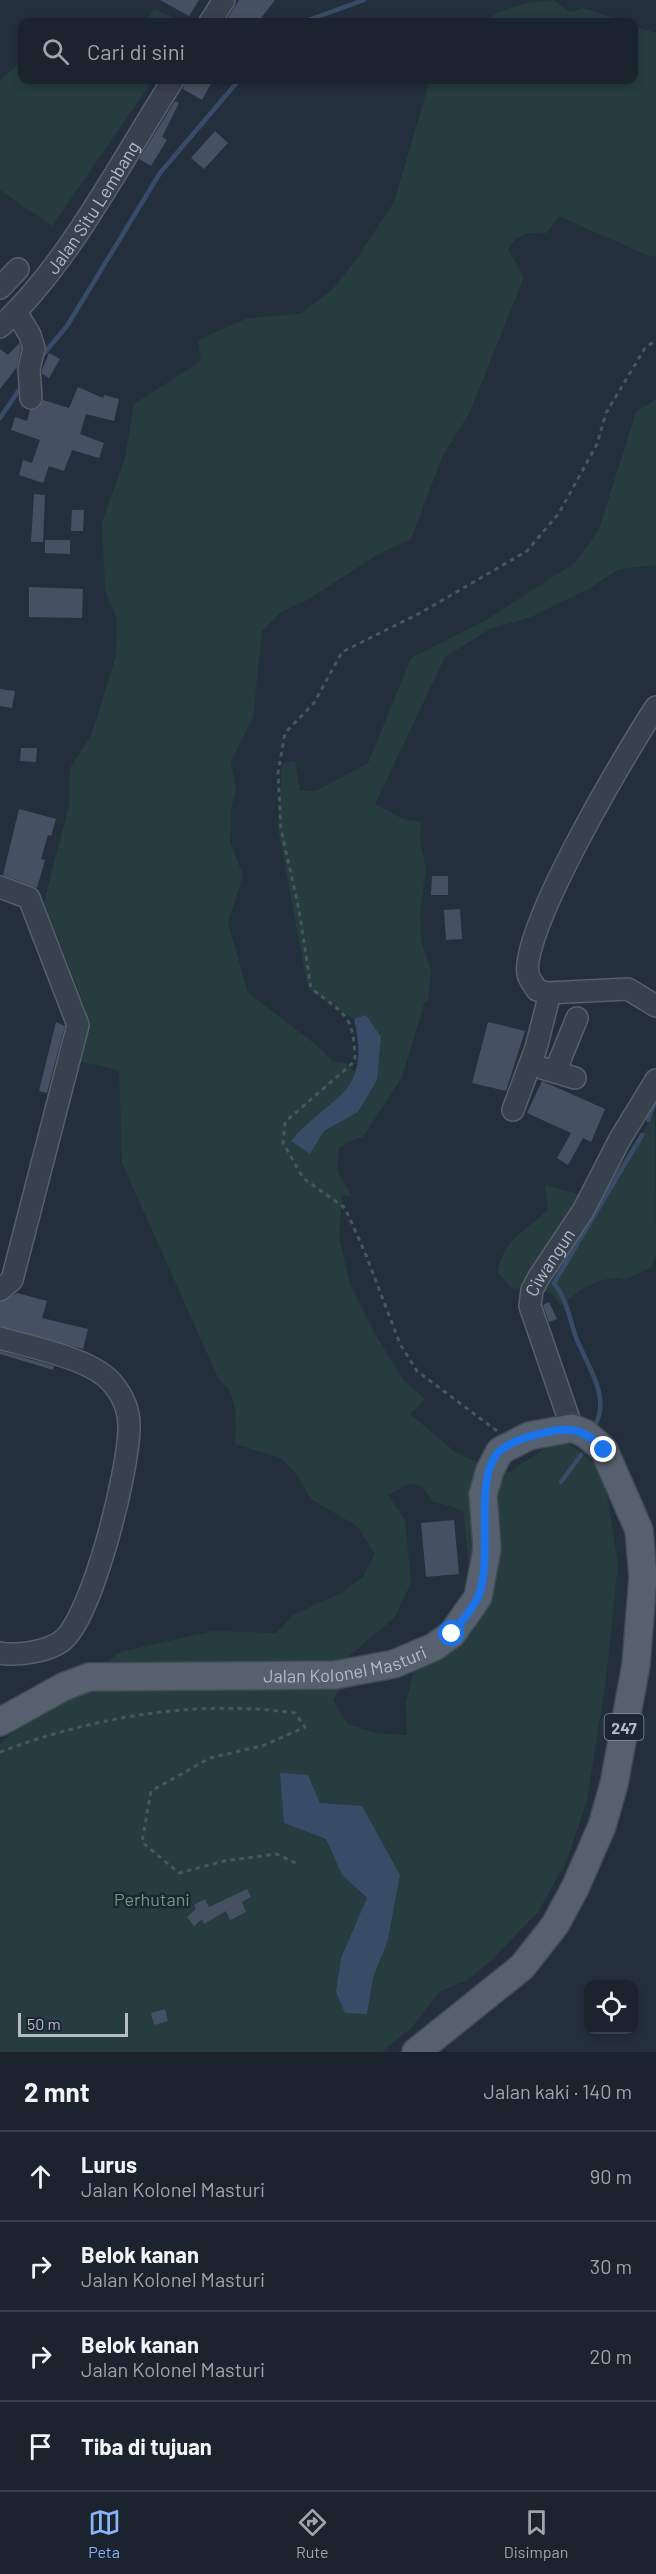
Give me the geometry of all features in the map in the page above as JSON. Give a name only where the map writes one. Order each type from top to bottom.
[{"type":"main road","points":[[506,1447],[529,1436],[572,1428]]},
{"type":"main road","name":"247","points":[[416,2052],[522,1966],[555,1926],[575,1888],[602,1826],[614,1785],[636,1665],[643,1577],[639,1530],[604,1450],[586,1434],[572,1428]]},
{"type":"main road","name":"Jalan Kolonel Masturi","points":[[0,1722],[63,1687],[89,1677],[335,1675],[365,1672],[413,1657],[452,1634],[478,1597],[487,1549],[483,1494],[490,1470],[506,1447]]},
{"type":"street","points":[[213,18],[224,0]]},
{"type":"street","name":"Jalan Situ Lembang","points":[[0,327],[35,292],[92,208],[170,84]]},
{"type":"street","points":[[0,288],[18,269]]},
{"type":"street","points":[[16,312],[30,335],[34,348],[29,365],[32,398]]},
{"type":"street","points":[[656,707],[608,783],[541,918],[528,965],[528,975],[537,990],[547,993],[628,988],[656,1006]]},
{"type":"street","points":[[0,887],[28,898],[78,1024],[12,1280],[0,1290]]},
{"type":"street","points":[[513,1110],[530,1064],[548,1001],[547,993]]},
{"type":"street","points":[[555,1072],[577,1018]]},
{"type":"street","points":[[530,1064],[575,1078]]},
{"type":"street","name":"Ciwangun","points":[[572,1428],[530,1306],[532,1290],[583,1210],[620,1139],[656,1080]]},
{"type":"street","points":[[0,1338],[98,1369],[124,1400],[130,1424],[128,1450],[102,1561],[80,1617],[62,1641],[23,1653],[0,1653]]},
{"type":"path","points":[[506,1447],[417,1371],[400,1344],[366,1255],[345,1208],[303,1178],[284,1143],[285,1122],[355,1060],[354,1036],[350,1020],[311,988],[299,910],[281,829],[278,773],[285,733],[314,703],[342,652],[422,612],[527,551],[558,516],[597,444],[606,413],[645,348],[656,340]]},
{"type":"path","points":[[0,1752],[46,1735],[186,1708],[255,1707],[295,1713],[305,1727],[266,1745],[210,1758],[152,1791],[142,1842],[179,1873],[224,1861],[276,1854],[296,1863]]},
{"type":"green space","points":[[554,0],[570,12],[583,8],[613,18],[489,18],[499,12],[535,2]]},
{"type":"green space","points":[[155,9],[174,18],[147,18]]},
{"type":"green space","name":"Perhutani","points":[[638,27],[656,33],[656,257],[644,254],[559,216],[547,233],[524,235],[512,244],[508,249],[524,277],[470,412],[443,455],[411,539],[382,552],[307,600],[280,613],[262,631],[253,717],[231,762],[236,790],[231,808],[230,842],[243,875],[228,923],[248,993],[319,1047],[332,1061],[345,1063],[356,1073],[343,1092],[292,1141],[310,1154],[324,1131],[358,1112],[376,1080],[366,1015],[354,1019],[308,989],[278,828],[282,763],[295,761],[300,791],[316,791],[368,763],[411,658],[486,620],[576,562],[599,529],[636,412],[656,399],[656,565],[619,569],[590,588],[531,617],[490,629],[445,657],[375,804],[403,819],[421,822],[420,842],[426,868],[420,911],[421,941],[431,970],[428,1000],[424,1004],[402,1077],[363,1137],[339,1148],[337,1171],[352,1196],[342,1195],[339,1237],[350,1284],[375,1334],[404,1381],[425,1399],[410,1414],[455,1452],[498,1472],[510,1472],[548,1446],[564,1441],[588,1457],[597,1468],[607,1495],[618,1564],[606,1679],[587,1801],[567,1860],[538,1912],[492,1960],[467,1980],[439,1992],[411,2028],[382,2052],[0,2052],[0,1743],[120,1652],[213,1631],[276,1633],[293,1615],[343,1592],[363,1577],[375,1554],[357,1526],[311,1499],[297,1475],[281,1458],[235,1444],[235,1409],[230,1392],[219,1380],[122,1163],[119,1070],[73,1060],[86,1010],[44,902],[69,805],[70,768],[91,736],[116,656],[117,620],[105,590],[102,522],[125,458],[134,404],[201,361],[198,340],[248,318],[300,314],[332,290],[355,261],[394,202],[429,84],[638,84]],"holes":[[[411,1483],[422,1486],[432,1501],[463,1510],[471,1583],[431,1656],[413,1672],[406,1703],[407,1735],[374,1733],[347,1723],[333,1700],[340,1689],[343,1661],[394,1618],[411,1583],[405,1520],[388,1495]],[[308,1775],[320,1803],[400,1875],[388,1940],[373,1978],[367,2014],[367,1899],[342,1875],[326,1839],[284,1823]]]},
{"type":"green space","points":[[18,64],[18,84],[150,84],[52,226],[0,190],[0,80]]},
{"type":"green space","points":[[655,1113],[656,1254],[652,1267],[624,1280],[598,1281],[574,1295],[561,1306],[552,1293],[512,1288],[498,1273],[501,1261],[516,1236],[548,1209],[545,1185],[598,1199]]},
{"type":"water","points":[[366,1015],[381,1037],[377,1080],[358,1112],[324,1131],[310,1154],[291,1141],[345,1091],[353,1079],[358,1064],[354,1019]]},
{"type":"water","points":[[280,1773],[308,1775],[320,1803],[362,1806],[400,1875],[388,1940],[373,1978],[367,2014],[345,2013],[336,1992],[341,1958],[367,1898],[342,1875],[326,1839],[284,1823]]},
{"type":"building","points":[[160,0],[199,0],[189,16]]},
{"type":"building","points":[[239,0],[275,0],[261,18],[228,18]]},
{"type":"building","points":[[185,84],[211,84],[202,100],[183,89]]},
{"type":"building","points":[[175,101],[179,103],[162,137],[167,140],[151,166],[139,159]]},
{"type":"building","points":[[215,131],[228,143],[204,169],[191,158]]},
{"type":"building","points":[[19,343],[21,348],[17,367],[0,389],[0,349],[8,355]]},
{"type":"building","points":[[49,353],[60,359],[49,378],[42,374],[42,370]]},
{"type":"building","points":[[78,387],[103,398],[104,395],[119,399],[114,421],[86,414],[80,434],[104,443],[99,458],[72,450],[64,471],[49,466],[43,483],[19,475],[23,460],[32,463],[40,440],[11,430],[15,417],[27,421],[30,410],[39,408],[43,400],[69,408]]},
{"type":"building","points":[[34,494],[45,495],[43,542],[31,542]]},
{"type":"building","points":[[72,510],[84,510],[83,531],[71,531]]},
{"type":"building","points":[[45,540],[70,540],[70,554],[45,553]]},
{"type":"building","points":[[29,587],[83,589],[82,618],[29,617]]},
{"type":"building","points":[[0,689],[15,691],[12,708],[0,706]]},
{"type":"building","points":[[21,748],[37,748],[36,762],[20,761]]},
{"type":"building","points":[[19,809],[56,819],[51,836],[48,835],[41,859],[45,860],[37,888],[3,875]]},
{"type":"building","points":[[432,876],[448,876],[448,895],[431,895]]},
{"type":"building","points":[[460,909],[462,939],[446,940],[444,910]]},
{"type":"building","points":[[56,1022],[65,1026],[47,1093],[39,1091]]},
{"type":"building","points":[[488,1022],[525,1031],[506,1091],[472,1083]]},
{"type":"building","points":[[542,1081],[605,1109],[591,1142],[583,1138],[568,1165],[557,1158],[571,1133],[527,1113]]},
{"type":"building","points":[[17,1293],[47,1301],[42,1318],[88,1329],[83,1349],[0,1326],[0,1302]]},
{"type":"building","points":[[549,1302],[557,1319],[549,1322],[543,1305]]},
{"type":"building","points":[[0,1351],[54,1366],[53,1370],[0,1354]]},
{"type":"building","points":[[454,1520],[459,1574],[426,1577],[421,1523]]},
{"type":"building","points":[[247,1889],[251,1897],[242,1902],[246,1912],[230,1920],[226,1911],[204,1924],[202,1919],[194,1926],[187,1917],[196,1909],[194,1905],[205,1899],[209,1907]]},
{"type":"building","points":[[165,2009],[168,2021],[154,2025],[151,2013]]},
{"type":"waterway","points":[[314,18],[364,0]]},
{"type":"waterway","points":[[41,357],[67,326],[160,173],[236,84]]},
{"type":"waterway","points":[[0,418],[23,384]]},
{"type":"waterway","points":[[648,1120],[656,1100]]},
{"type":"waterway","points":[[596,1423],[600,1413],[599,1392],[577,1340],[565,1303],[554,1283],[642,1135]]},
{"type":"waterway","points":[[561,1482],[581,1455]]},
{"type":"route","points":[[452,1634],[478,1597],[487,1549],[483,1494],[490,1470],[500,1451],[529,1436],[572,1428],[596,1440],[604,1450]]}]
